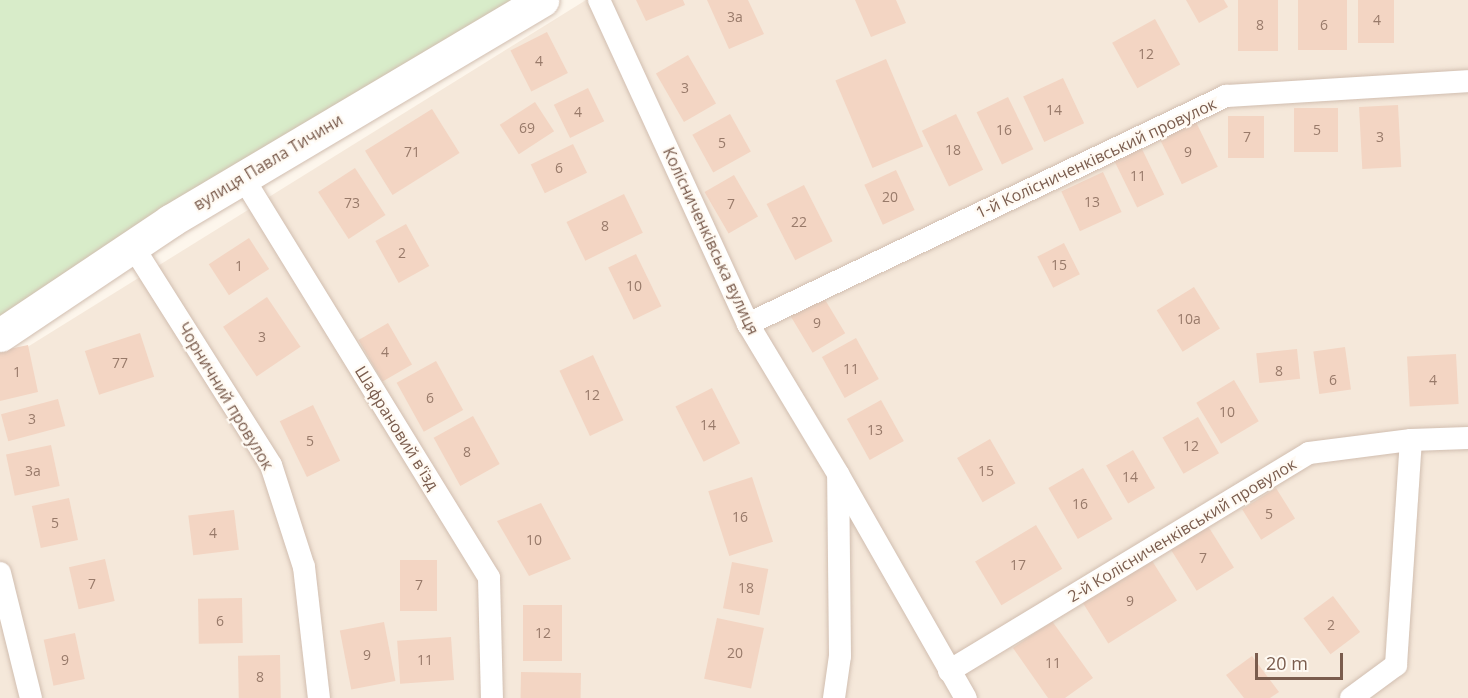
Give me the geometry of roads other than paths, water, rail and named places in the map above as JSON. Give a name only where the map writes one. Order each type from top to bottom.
[{"type":"main road","name":"вулиця Павла Тичини","points":[[0,335],[132,245],[242,176],[542,0]]},
{"type":"street","name":"Колісниченківська вулиця","points":[[599,0],[748,324],[838,474],[966,698]]},
{"type":"street","name":"1-й Колісниченківський провулок","points":[[748,324],[1226,96],[1468,81]]},
{"type":"street","name":"Шафрановий в'їзд","points":[[242,176],[489,578],[492,698]]},
{"type":"street","name":"Чорничний провулок","points":[[132,245],[271,465],[304,567],[319,698]]},
{"type":"street","name":"2-й Колісниченківський провулок","points":[[949,671],[1309,453],[1411,440],[1468,438]]},
{"type":"street","points":[[1352,698],[1396,665],[1411,440]]},
{"type":"street","points":[[834,698],[840,656],[838,474]]},
{"type":"street","points":[[0,573],[31,698]]}]
